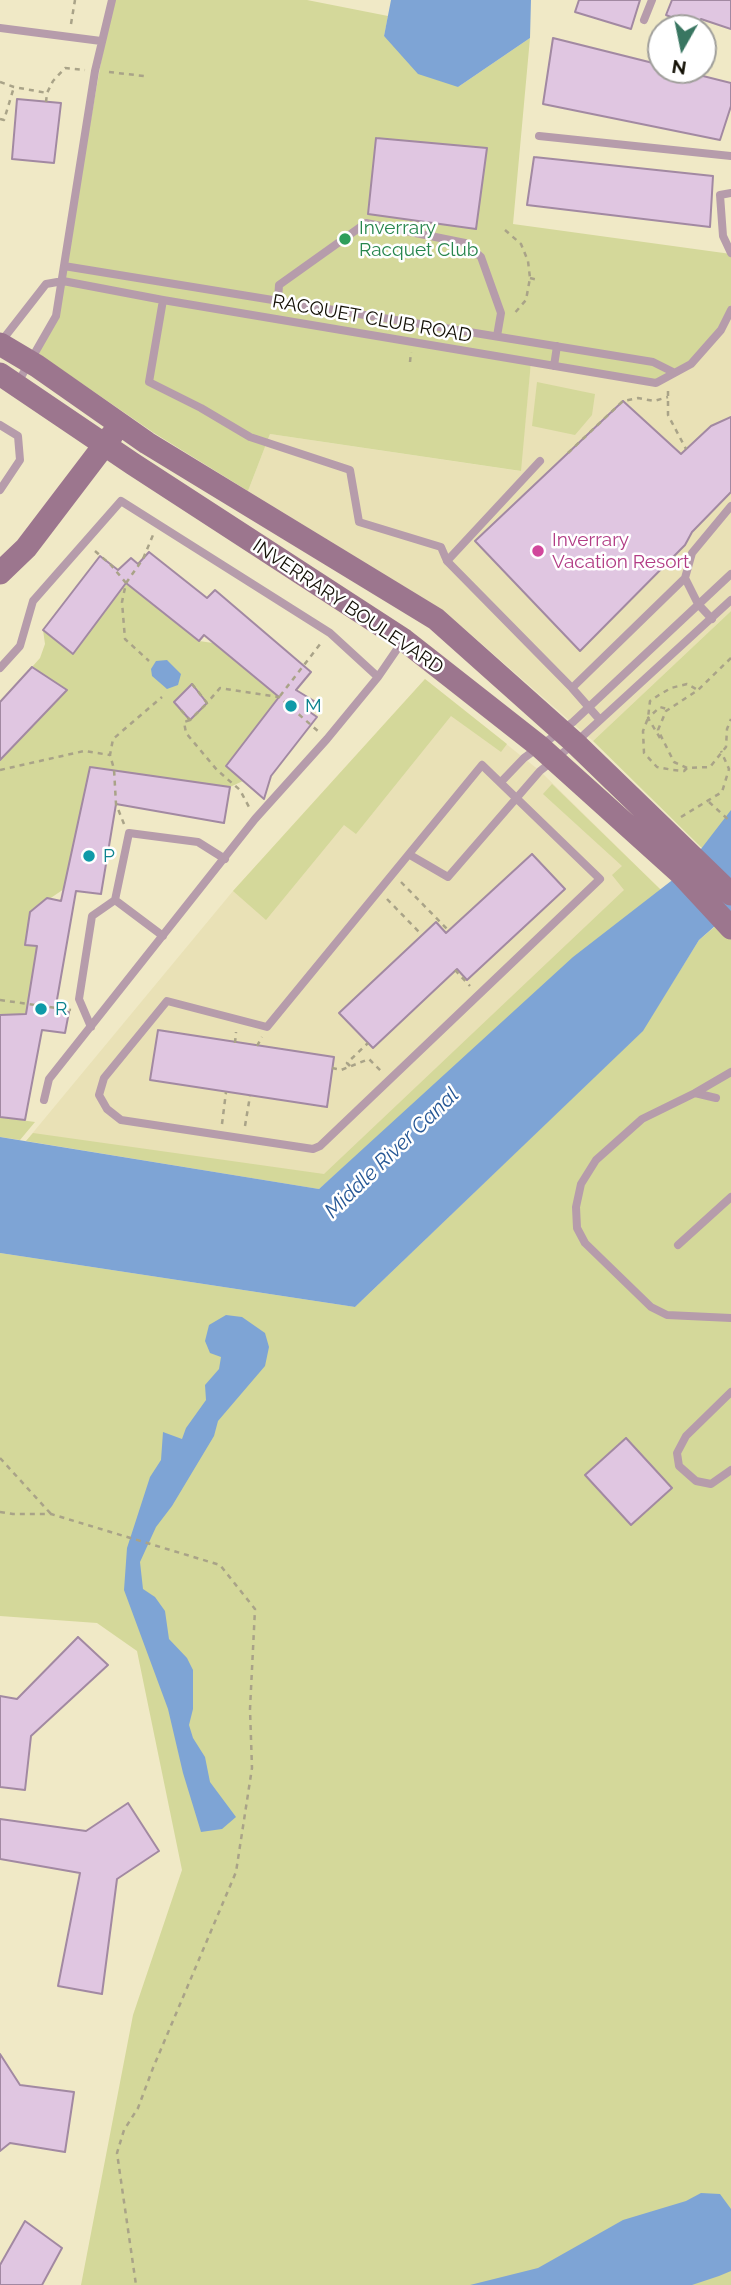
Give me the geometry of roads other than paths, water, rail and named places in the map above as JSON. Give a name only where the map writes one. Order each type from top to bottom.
[{"type":"street","name":"INVERRARY BOULEVARD","points":[[0,344],[147,443],[436,619],[568,737],[687,864],[729,926]]},
{"type":"street","name":"INVERRARY BOULEVARD","points":[[8,380],[404,640],[687,864],[731,894]]},
{"type":"street","points":[[0,573],[26,548],[119,424]]},
{"type":"lane","points":[[8,380],[29,361],[41,345],[56,316],[64,281],[64,266],[101,41],[112,0]]},
{"type":"lane","points":[[645,20],[652,0]]},
{"type":"lane","points":[[0,28],[101,41]]},
{"type":"lane","points":[[539,136],[731,156]]},
{"type":"lane","points":[[731,193],[720,195],[723,236],[731,253]]},
{"type":"lane","points":[[278,300],[279,285],[366,223],[465,243],[481,257],[501,313],[501,337]]},
{"type":"lane","name":"RACQUET CLUB ROAD","points":[[64,266],[653,362],[673,372]]},
{"type":"lane","points":[[0,344],[46,284],[64,281]]},
{"type":"lane","name":"RACQUET CLUB ROAD","points":[[64,281],[166,301],[656,383],[691,364],[721,330],[731,310]]},
{"type":"lane","points":[[170,282],[149,382],[250,436],[350,470],[359,522],[441,547],[447,561],[600,720]]},
{"type":"lane","points":[[290,321],[293,303]]},
{"type":"lane","points":[[401,340],[403,321]]},
{"type":"lane","points":[[554,366],[557,346]]},
{"type":"lane","points":[[0,425],[18,436],[20,460],[0,490]]},
{"type":"lane","points":[[447,561],[540,461]]},
{"type":"lane","points":[[0,668],[20,646],[33,601],[121,501],[330,633],[378,677]]},
{"type":"lane","points":[[572,688],[685,578],[692,553],[731,506]]},
{"type":"lane","points":[[410,855],[448,877],[540,771],[547,753],[568,737],[589,708],[731,574]]},
{"type":"lane","points":[[685,578],[698,604],[712,619]]},
{"type":"lane","points":[[502,782],[568,737],[600,720],[731,600]]},
{"type":"lane","points":[[44,1100],[50,1079],[255,819],[327,739],[378,677],[404,640]]},
{"type":"lane","points":[[633,666],[646,677]]},
{"type":"lane","points":[[482,765],[502,782],[600,879],[320,1146],[313,1149],[121,1120],[107,1110],[99,1095],[103,1078],[167,1001],[267,1027],[482,765]]},
{"type":"lane","points":[[91,1027],[79,999],[92,916],[115,900],[128,833],[198,842],[225,859]]},
{"type":"lane","points":[[115,900],[163,936]]},
{"type":"lane","points":[[731,1072],[642,1119],[596,1160],[581,1184],[576,1207],[577,1228],[585,1243],[651,1307],[667,1315],[731,1318]]},
{"type":"lane","points":[[695,1093],[716,1098]]},
{"type":"lane","points":[[678,1245],[731,1197]]},
{"type":"lane","points":[[731,1392],[686,1436],[677,1453],[678,1466],[696,1481],[711,1484],[731,1470]]},
{"type":"water","points":[[391,0],[531,0],[530,38],[458,87],[418,74],[384,36]]},
{"type":"water","points":[[167,660],[181,674],[178,685],[167,689],[152,676],[151,669],[156,661]]},
{"type":"water","name":"Middle River Canal","points":[[731,810],[731,912],[699,940],[643,1031],[355,1307],[0,1253],[0,1137],[319,1189],[573,957],[684,871]]},
{"type":"water","points":[[226,1315],[242,1317],[265,1333],[269,1347],[265,1366],[218,1421],[214,1436],[172,1506],[156,1527],[140,1562],[143,1589],[155,1597],[165,1611],[169,1639],[187,1658],[193,1670],[193,1709],[189,1725],[193,1738],[205,1757],[210,1782],[236,1817],[222,1829],[201,1832],[168,1709],[124,1590],[127,1548],[150,1477],[161,1460],[163,1432],[182,1439],[186,1428],[206,1400],[205,1385],[219,1369],[221,1357],[210,1353],[205,1341],[209,1325]]},
{"type":"water","points":[[701,2193],[720,2194],[731,2209],[731,2271],[719,2276],[692,2285],[470,2285],[538,2268],[623,2220],[686,2201]]},
{"type":"place","name":"Inverrary Racquet Club","points":[[345,239]]},
{"type":"place","name":"Inverrary Vacation Resort","points":[[538,551]]},
{"type":"place","name":"M","points":[[291,706]]},
{"type":"place","name":"P","points":[[89,856]]},
{"type":"place","name":"R","points":[[41,1009]]}]
